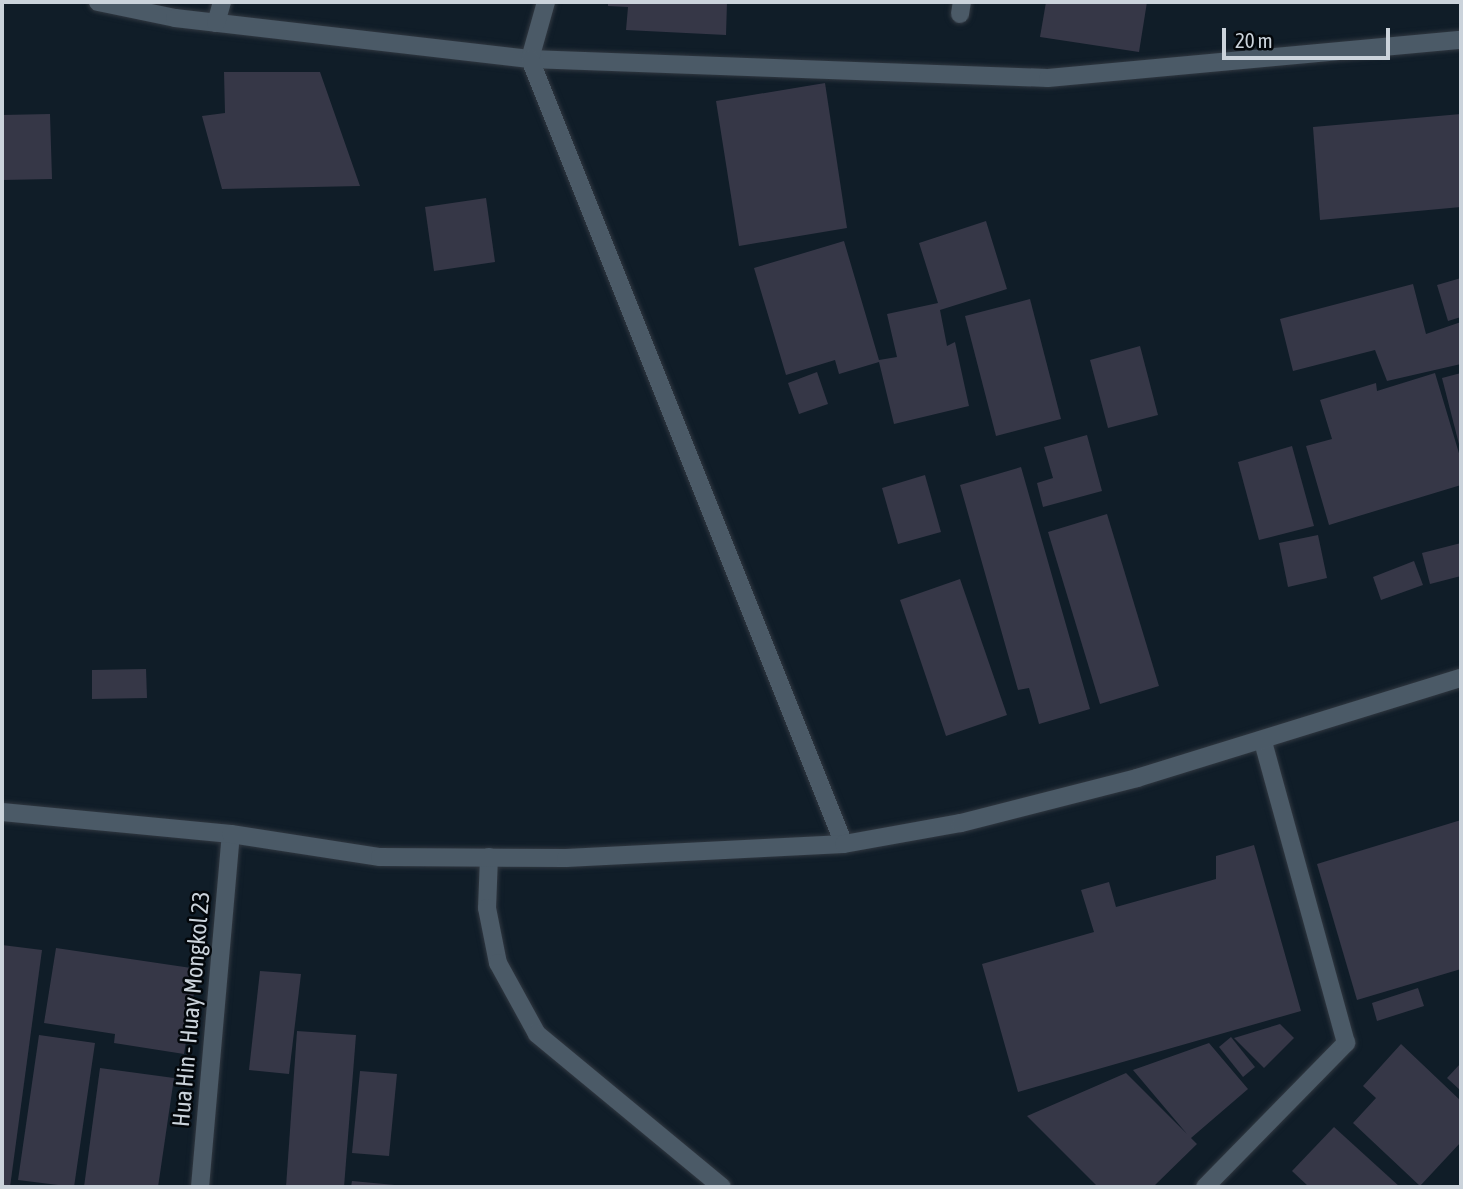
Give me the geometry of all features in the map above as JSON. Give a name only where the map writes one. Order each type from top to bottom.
[{"type":"street","points":[[98,2],[216,23],[530,59],[1048,78],[1461,40]]},
{"type":"street","points":[[216,23],[222,2]]},
{"type":"street","points":[[546,2],[530,59],[844,844]]},
{"type":"street","points":[[2,812],[231,834],[380,858],[566,858],[844,844],[961,822],[1263,741],[1461,678]]},
{"type":"street","points":[[1205,1187],[1346,1043],[1263,741]]},
{"type":"street","name":"Hua Hin - Huay Mongkol 23","points":[[200,1187],[231,834]]},
{"type":"street","points":[[488,857],[487,908],[498,963],[537,1034],[722,1187]]},
{"type":"building","points":[[608,2],[727,2],[726,35],[626,30],[628,7],[608,6]]},
{"type":"building","points":[[1046,2],[1147,2],[1139,52],[1040,37]]},
{"type":"building","points":[[224,72],[320,72],[360,186],[222,189],[202,116],[225,113]]},
{"type":"building","points":[[825,83],[847,228],[739,246],[716,101]]},
{"type":"building","points":[[50,114],[52,179],[2,180],[2,115]]},
{"type":"building","points":[[1461,114],[1461,207],[1320,220],[1313,127]]},
{"type":"building","points":[[486,198],[495,262],[434,271],[425,207]]},
{"type":"building","points":[[986,221],[1007,289],[940,310],[947,346],[955,342],[969,406],[894,424],[879,362],[839,374],[835,360],[786,375],[754,268],[844,241],[879,360],[897,357],[887,314],[938,303],[919,243]]},
{"type":"building","points":[[1461,278],[1461,317],[1448,321],[1437,285]]},
{"type":"building","points":[[1413,284],[1426,334],[1461,322],[1461,364],[1387,381],[1375,350],[1293,371],[1280,319]]},
{"type":"building","points":[[1030,299],[1061,419],[996,436],[965,316]]},
{"type":"building","points":[[1140,346],[1158,415],[1108,428],[1090,360]]},
{"type":"building","points":[[817,372],[828,404],[799,414],[788,383]]},
{"type":"building","points":[[1435,373],[1461,460],[1461,485],[1329,525],[1306,446],[1332,439],[1320,400],[1376,383],[1377,391]]},
{"type":"building","points":[[1461,373],[1461,448],[1460,448],[1442,378]]},
{"type":"building","points":[[1087,435],[1102,491],[1043,507],[1037,483],[1053,478],[1044,447]]},
{"type":"building","points":[[1292,446],[1314,526],[1259,540],[1238,462]]},
{"type":"building","points":[[1021,467],[1090,709],[1039,724],[1029,688],[1018,690],[960,485]]},
{"type":"building","points":[[925,475],[941,532],[898,544],[882,488]]},
{"type":"building","points":[[1107,514],[1159,686],[1100,704],[1048,532]]},
{"type":"building","points":[[1318,535],[1327,578],[1288,587],[1279,543]]},
{"type":"building","points":[[1461,543],[1461,576],[1430,584],[1422,553]]},
{"type":"building","points":[[1414,561],[1423,585],[1381,600],[1373,577]]},
{"type":"building","points":[[960,579],[1007,715],[946,736],[900,600]]},
{"type":"building","points":[[146,669],[147,698],[92,699],[92,670]]},
{"type":"building","points":[[1461,820],[1461,969],[1357,1000],[1317,864]]},
{"type":"building","points":[[1254,845],[1301,1011],[1018,1092],[982,964],[1094,932],[1081,890],[1109,882],[1116,907],[1216,879],[1216,856]]},
{"type":"building","points":[[2,945],[42,950],[10,1187],[2,1187]]},
{"type":"building","points":[[56,948],[198,969],[184,1054],[114,1043],[115,1034],[44,1023]]},
{"type":"building","points":[[260,971],[301,974],[289,1074],[249,1070]]},
{"type":"building","points":[[1418,988],[1424,1006],[1377,1021],[1372,1003]]},
{"type":"building","points":[[1280,1024],[1294,1038],[1264,1068],[1234,1038]]},
{"type":"building","points":[[297,1031],[356,1035],[344,1187],[286,1187]]},
{"type":"building","points":[[39,1035],[95,1043],[74,1187],[18,1180]]},
{"type":"building","points":[[1231,1037],[1255,1067],[1243,1077],[1219,1047]]},
{"type":"building","points":[[1209,1043],[1248,1089],[1191,1138],[1197,1144],[1153,1187],[1098,1187],[1027,1116],[1126,1073],[1187,1134],[1133,1070]]},
{"type":"building","points":[[1401,1044],[1461,1101],[1461,1142],[1420,1186],[1353,1123],[1376,1098],[1363,1086]]},
{"type":"building","points":[[1461,1063],[1461,1091],[1447,1078]]},
{"type":"building","points":[[100,1068],[174,1078],[158,1187],[84,1187]]},
{"type":"building","points":[[360,1071],[397,1074],[389,1156],[352,1153]]},
{"type":"building","points":[[1334,1127],[1400,1187],[1309,1187],[1292,1171]]},
{"type":"building","points":[[352,1181],[395,1185],[395,1187],[351,1187]]}]
